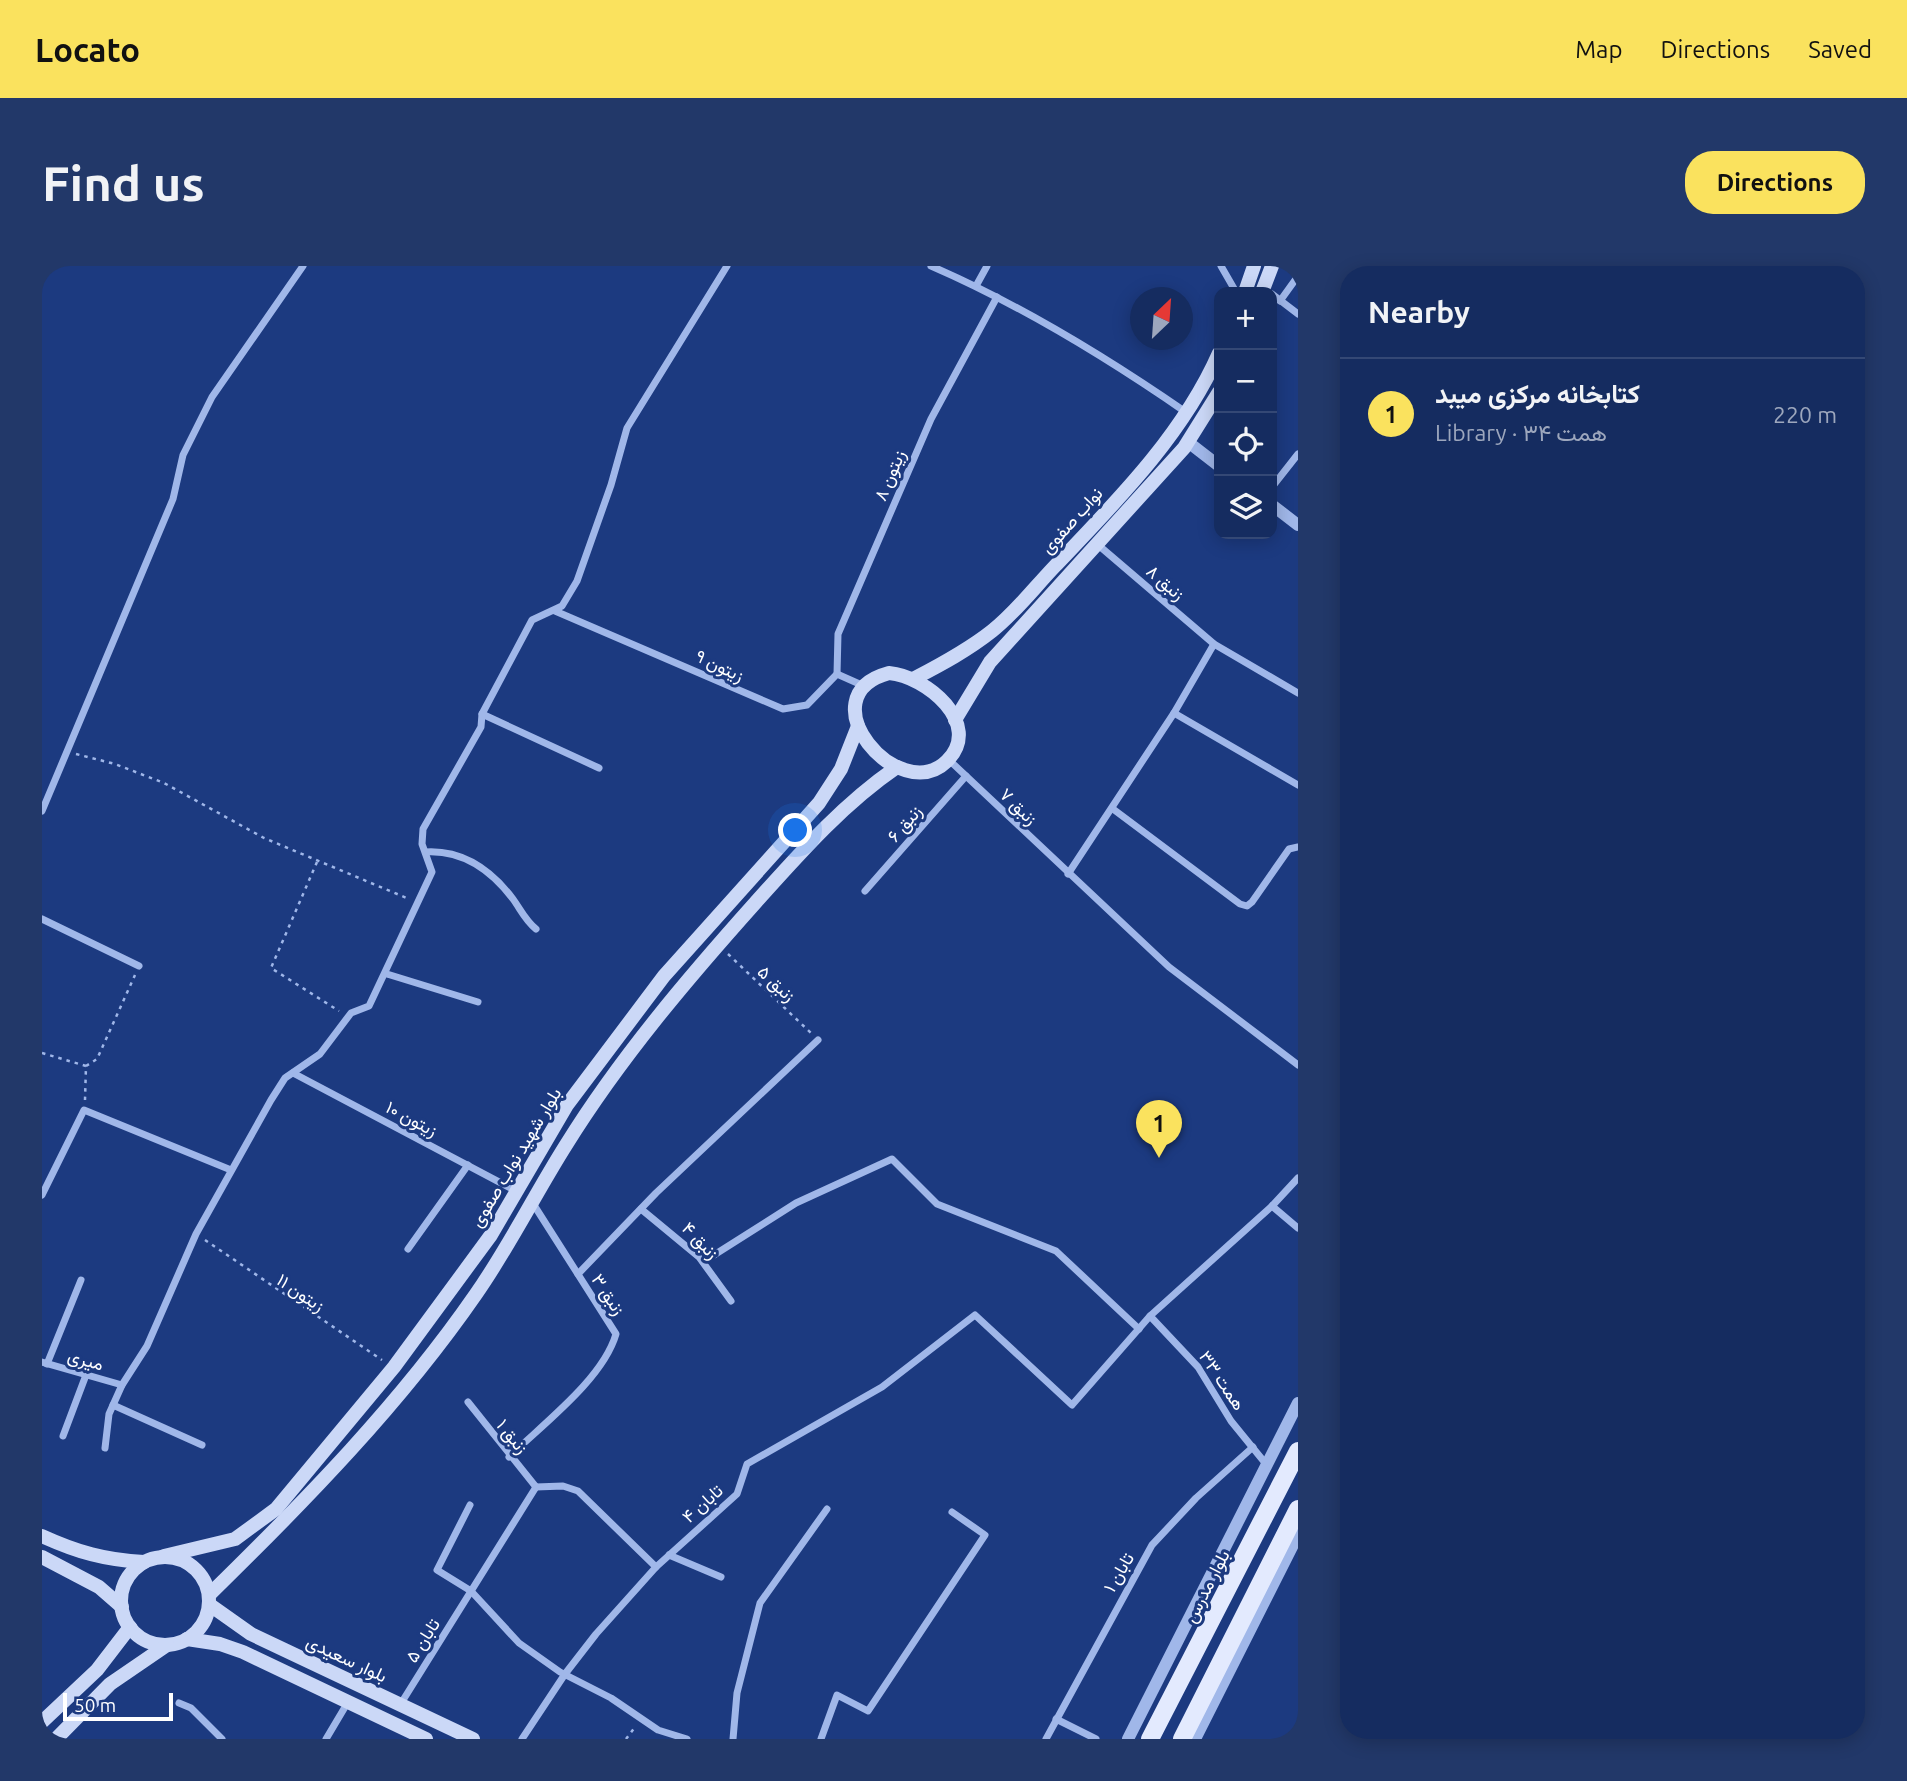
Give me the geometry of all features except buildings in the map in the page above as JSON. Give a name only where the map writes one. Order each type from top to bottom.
[{"type":"main road","points":[[1247,287],[1254,266]]},
{"type":"main road","points":[[1268,287],[1272,266]]},
{"type":"main road","name":"نواب صفوی","points":[[915,678],[968,650],[995,628],[1128,486],[1202,393],[1214,365]]},
{"type":"main road","name":"نواب صفوی","points":[[955,720],[989,663],[1188,442],[1214,399]]},
{"type":"main road","points":[[1128,486],[1139,497]]},
{"type":"main road","points":[[889,673],[915,678],[934,691],[955,720],[956,747],[948,760],[937,768],[923,772],[897,767],[878,755],[858,726],[857,698],[864,685],[875,677],[889,673]]},
{"type":"main road","name":"بلوار شهید نواب صفوی","points":[[164,1556],[235,1539],[276,1509],[394,1367],[491,1235],[567,1105],[664,976],[819,803],[841,769],[858,726]]},
{"type":"main road","points":[[210,1599],[283,1524],[386,1409],[476,1294],[584,1118],[680,989],[835,817],[867,787],[897,767]]},
{"type":"main road","points":[[491,1235],[506,1246]]},
{"type":"main road","name":"بلوار مدرس","points":[[1150,1739],[1298,1451]]},
{"type":"main road","points":[[1182,1739],[1298,1509]]},
{"type":"main road","points":[[42,1536],[78,1552],[109,1560],[144,1562],[164,1556],[185,1561],[194,1566],[207,1584],[210,1599],[203,1625],[187,1639],[167,1645],[110,1684],[57,1739]]},
{"type":"main road","points":[[42,1557],[99,1587],[121,1607],[130,1627],[146,1640],[167,1645]]},
{"type":"main road","points":[[121,1607],[123,1586],[128,1576],[144,1562]]},
{"type":"main road","name":"بلوار سعیدی","points":[[210,1599],[251,1634],[473,1739]]},
{"type":"main road","points":[[42,1722],[97,1670],[130,1627]]},
{"type":"main road","points":[[187,1639],[220,1644],[243,1652],[418,1737]]},
{"type":"street","points":[[42,811],[173,499],[183,455],[212,397],[303,266]]},
{"type":"street","points":[[105,1448],[108,1414],[152,1334],[196,1234],[271,1100],[285,1078],[320,1054],[348,1017],[369,1006],[387,974],[432,872],[422,844],[423,829],[481,727],[482,714],[532,620],[562,606],[577,581],[611,485],[627,428],[727,266]]},
{"type":"street","points":[[931,266],[976,286],[1130,374],[1187,413]]},
{"type":"street","points":[[976,286],[987,266]]},
{"type":"street","points":[[1221,266],[1233,287]]},
{"type":"street","points":[[1280,301],[1298,276]]},
{"type":"street","name":"زیتون ۸","points":[[836,674],[838,634],[931,419],[997,298]]},
{"type":"street","points":[[1277,299],[1298,314]]},
{"type":"street","points":[[1188,442],[1214,462]]},
{"type":"street","points":[[1277,481],[1298,454]]},
{"type":"street","points":[[1277,509],[1298,525]]},
{"type":"street","name":"زنبق ۸","points":[[1097,544],[1214,644],[1298,693]]},
{"type":"street","name":"زیتون ۹","points":[[555,611],[783,709],[807,705],[836,674]]},
{"type":"street","points":[[1068,874],[1174,713],[1214,644]]},
{"type":"street","points":[[836,674],[864,685]]},
{"type":"street","points":[[1174,713],[1298,785]]},
{"type":"street","points":[[482,714],[599,768]]},
{"type":"street","name":"زنبق ۷","points":[[948,760],[1177,974],[1298,1065]]},
{"type":"street","name":"زنبق ۶","points":[[865,891],[966,776]]},
{"type":"street","points":[[1113,809],[1240,904],[1247,906],[1289,849],[1298,847]]},
{"type":"street","points":[[426,852],[445,851],[486,869],[536,929]]},
{"type":"street","points":[[42,919],[139,966]]},
{"type":"street","points":[[387,974],[478,1002]]},
{"type":"street","points":[[578,1274],[641,1209],[818,1040]]},
{"type":"street","name":"زیتون ۱۰","points":[[293,1073],[516,1191]]},
{"type":"street","points":[[42,1195],[85,1110],[231,1170]]},
{"type":"street","points":[[703,1262],[796,1202],[892,1159],[937,1204],[1056,1251],[1139,1329],[1272,1206],[1298,1178]]},
{"type":"street","points":[[408,1249],[468,1165]]},
{"type":"street","name":"زنبق ۳","points":[[509,1457],[593,1374],[611,1350],[616,1334],[532,1202]]},
{"type":"street","points":[[1272,1206],[1298,1228]]},
{"type":"street","name":"زنبق ۴","points":[[641,1209],[675,1234],[703,1262],[731,1301]]},
{"type":"street","points":[[44,1363],[81,1280]]},
{"type":"street","name":"تابان ۴","points":[[522,1739],[565,1674],[656,1567],[737,1494],[747,1464],[882,1387],[975,1315],[1072,1405],[1139,1329]]},
{"type":"street","name":"همت ۳۳","points":[[1150,1316],[1198,1367],[1231,1421],[1266,1464]]},
{"type":"street","name":"میری","points":[[44,1363],[122,1385]]},
{"type":"street","points":[[63,1436],[86,1375]]},
{"type":"street","name":"زنبق ۱","points":[[468,1402],[509,1457],[536,1487]]},
{"type":"street","points":[[1128,1739],[1298,1403]]},
{"type":"street","points":[[113,1405],[202,1445]]},
{"type":"street","name":"تابان ۱","points":[[1046,1739],[1152,1545],[1196,1498],[1253,1447]]},
{"type":"street","points":[[1266,1464],[1285,1478]]},
{"type":"street","points":[[536,1487],[563,1486],[578,1491],[656,1567]]},
{"type":"street","name":"تابان ۵","points":[[400,1705],[536,1487]]},
{"type":"street","points":[[470,1505],[437,1570],[471,1591],[519,1643],[565,1674],[611,1698],[658,1730],[687,1739]]},
{"type":"street","points":[[733,1739],[737,1693],[760,1603],[827,1509]]},
{"type":"street","points":[[821,1739],[837,1695],[868,1711],[985,1535],[952,1512]]},
{"type":"street","points":[[1195,1739],[1298,1535]]},
{"type":"street","points":[[668,1555],[721,1577]]},
{"type":"street","points":[[326,1739],[348,1702]]},
{"type":"street","points":[[178,1703],[191,1708],[222,1739]]},
{"type":"street","points":[[1056,1719],[1096,1739]]},
{"type":"path","points":[[67,751],[115,764],[164,783],[264,838],[317,862],[374,882],[418,904]]},
{"type":"path","points":[[317,862],[271,968],[348,1017]]},
{"type":"path","name":"زنبق ۵","points":[[718,945],[818,1040]]},
{"type":"path","points":[[42,1053],[86,1066],[97,1059],[139,966]]},
{"type":"path","points":[[85,1110],[86,1066]]},
{"type":"path","name":"زیتون ۱۱","points":[[196,1234],[309,1313],[394,1367]]},
{"type":"path","points":[[626,1739],[641,1718]]},
{"type":"place","name":"کتابخانه مرکزی میبد","points":[[1159,1158]]}]
